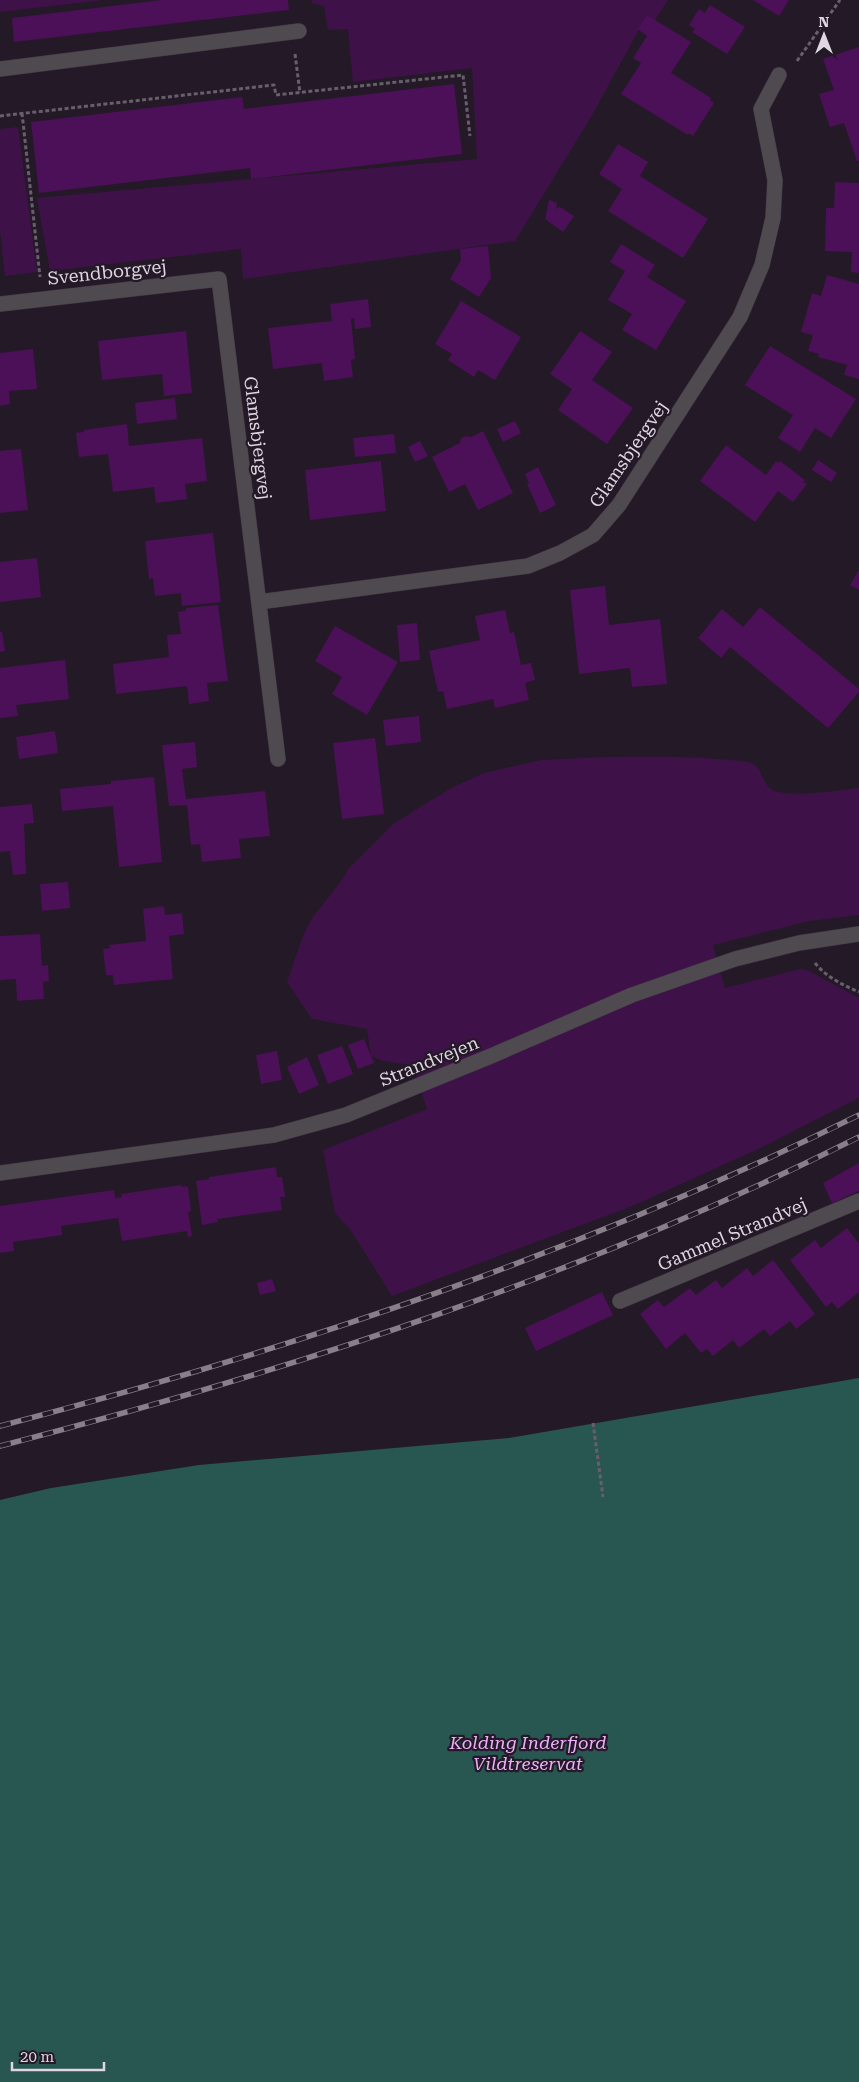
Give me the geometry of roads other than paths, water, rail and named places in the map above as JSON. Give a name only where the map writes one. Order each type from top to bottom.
[{"type":"street","points":[[0,69],[296,32]]},
{"type":"street","name":"Glamsbjergvej","points":[[259,602],[528,566],[560,553],[593,536],[619,505],[740,318],[762,265],[773,218],[775,180],[761,109],[779,75]]},
{"type":"street","name":"Glamsbjergvej","points":[[219,279],[278,759]]},
{"type":"street","name":"Svendborgvej","points":[[0,304],[219,279]]},
{"type":"street","name":"Strandvejen","points":[[0,1173],[274,1135],[346,1115],[491,1056],[632,994],[735,959],[799,943],[859,934]]},
{"type":"street","name":"Gammel Strandvej","points":[[620,1301],[859,1201]]},
{"type":"railway","points":[[0,1426],[220,1364],[329,1330],[437,1293],[544,1253],[650,1210],[755,1164],[859,1115]]},
{"type":"railway","points":[[0,1446],[220,1385],[438,1314],[545,1275],[651,1232],[756,1186],[859,1137]]},
{"type":"park label","name":"Kolding Inderfjord Vildtreservat","points":[[528,1752]]}]
